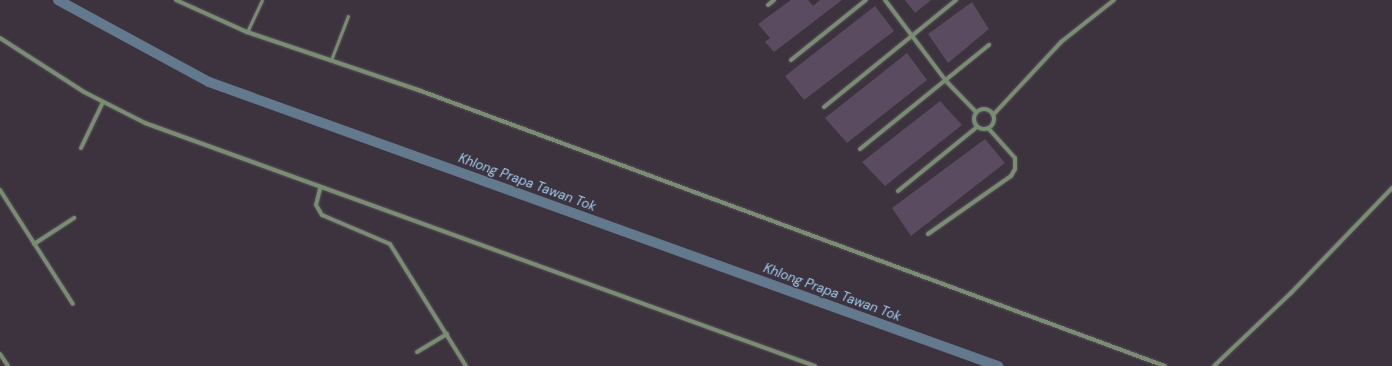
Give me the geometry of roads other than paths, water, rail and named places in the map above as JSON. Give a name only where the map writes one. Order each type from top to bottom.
[{"type":"street","points":[[176,0],[247,32],[331,60],[1165,366]]},
{"type":"street","points":[[768,5],[774,0]]},
{"type":"street","points":[[791,60],[866,0]]},
{"type":"street","points":[[885,0],[946,81],[976,112]]},
{"type":"street","points":[[824,107],[956,0]]},
{"type":"street","points":[[993,114],[1031,78],[1061,42],[1114,0]]},
{"type":"street","points":[[0,38],[103,102],[152,126],[815,366]]},
{"type":"street","points":[[860,149],[990,45]]},
{"type":"street","points":[[81,148],[103,102]]},
{"type":"street","points":[[976,112],[984,109],[993,114]]},
{"type":"street","points":[[976,112],[974,120],[977,127]]},
{"type":"street","points":[[988,128],[994,122],[993,114]]},
{"type":"street","points":[[898,191],[977,127],[988,128],[1015,158],[1015,169],[1011,176],[928,234]]},
{"type":"street","points":[[320,188],[316,205],[322,215],[390,244],[466,366]]},
{"type":"street","points":[[1214,366],[1269,314],[1392,188]]},
{"type":"street","points":[[0,190],[1,196],[73,304]]},
{"type":"street","points":[[34,244],[74,218]]},
{"type":"street","points":[[417,352],[447,334]]},
{"type":"street","points":[[0,354],[8,366]]},
{"type":"lane","points":[[247,32],[260,9],[262,0]]},
{"type":"lane","points":[[331,60],[348,16]]},
{"type":"waterway","name":"Khlong Prapa Tawan Tok","points":[[58,0],[209,82],[998,366]]}]
